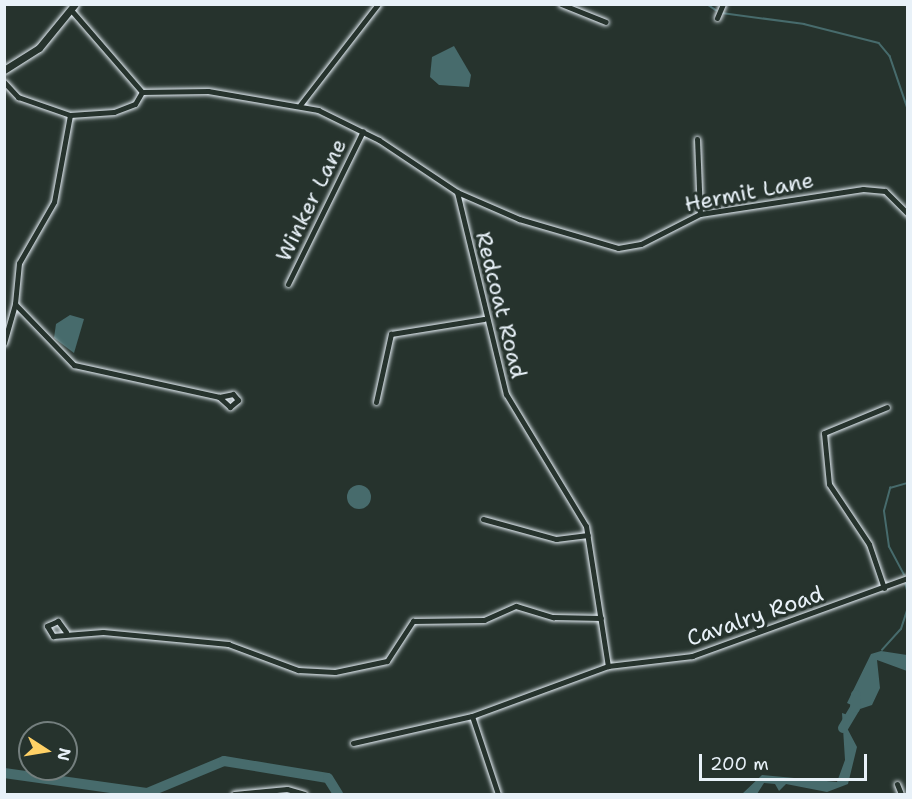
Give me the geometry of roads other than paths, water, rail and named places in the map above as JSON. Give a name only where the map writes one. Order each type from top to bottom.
[{"type":"main road","points":[[4,70],[39,48],[73,7]]},
{"type":"street","points":[[300,105],[378,4]]},
{"type":"street","points":[[561,4],[606,22]]},
{"type":"street","points":[[717,18],[723,4]]},
{"type":"street","points":[[73,7],[142,92]]},
{"type":"street","points":[[4,82],[18,97],[70,115],[114,112],[135,104],[142,92]]},
{"type":"street","points":[[142,92],[208,91],[300,105],[363,131],[457,192]]},
{"type":"street","points":[[4,343],[15,304],[19,263],[54,202],[70,115]]},
{"type":"street","name":"Winker Lane","points":[[288,284],[363,131]]},
{"type":"street","points":[[697,140],[700,214]]},
{"type":"street","name":"Hermit Lane","points":[[457,192],[519,219],[618,248],[641,244],[700,214],[872,188],[890,194],[908,214]]},
{"type":"street","name":"Redcoat Road","points":[[457,192],[484,319],[506,394],[588,535],[609,666]]},
{"type":"street","points":[[15,304],[74,365],[219,397]]},
{"type":"street","points":[[376,402],[391,334],[484,319]]},
{"type":"street","points":[[884,588],[869,544],[829,484],[824,433],[887,407]]},
{"type":"street","points":[[483,519],[556,539],[588,535]]},
{"type":"street","name":"Cavalry Road","points":[[609,666],[692,656],[908,578]]},
{"type":"street","points":[[66,632],[228,644],[298,670],[335,672],[387,661],[413,621],[484,620],[516,606],[553,617],[601,618]]},
{"type":"street","points":[[353,743],[472,716],[609,666]]},
{"type":"street","points":[[472,716],[498,795]]},
{"type":"street","points":[[897,784],[901,795]]},
{"type":"street","points":[[234,795],[287,789],[304,795]]},
{"type":"water","points":[[454,46],[471,75],[469,87],[439,85],[430,77],[432,57]]},
{"type":"water","points":[[70,315],[84,319],[74,353],[54,338],[56,324]]},
{"type":"water","points":[[359,485],[367,489],[371,497],[367,505],[359,509],[351,505],[347,497],[351,489]]},
{"type":"water","points":[[881,651],[907,655],[907,671],[877,660],[880,688],[872,705],[860,709],[847,703],[871,654]]},
{"type":"water","points":[[842,713],[848,715],[847,728],[857,747],[848,784],[827,792],[786,784],[779,791],[775,784],[764,783],[757,794],[742,794],[762,775],[837,782],[845,760]]},
{"type":"waterway","points":[[707,4],[716,10]]},
{"type":"waterway","points":[[722,13],[804,24],[879,43],[890,56],[908,109]]},
{"type":"waterway","points":[[904,575],[889,547],[884,511],[890,488],[908,483]]},
{"type":"waterway","points":[[906,584],[908,593]]},
{"type":"waterway","points":[[882,650],[901,629],[908,607]]},
{"type":"waterway","points":[[843,728],[855,708],[856,695]]},
{"type":"waterway","points":[[4,773],[147,793],[224,761],[328,778],[338,794]]}]
